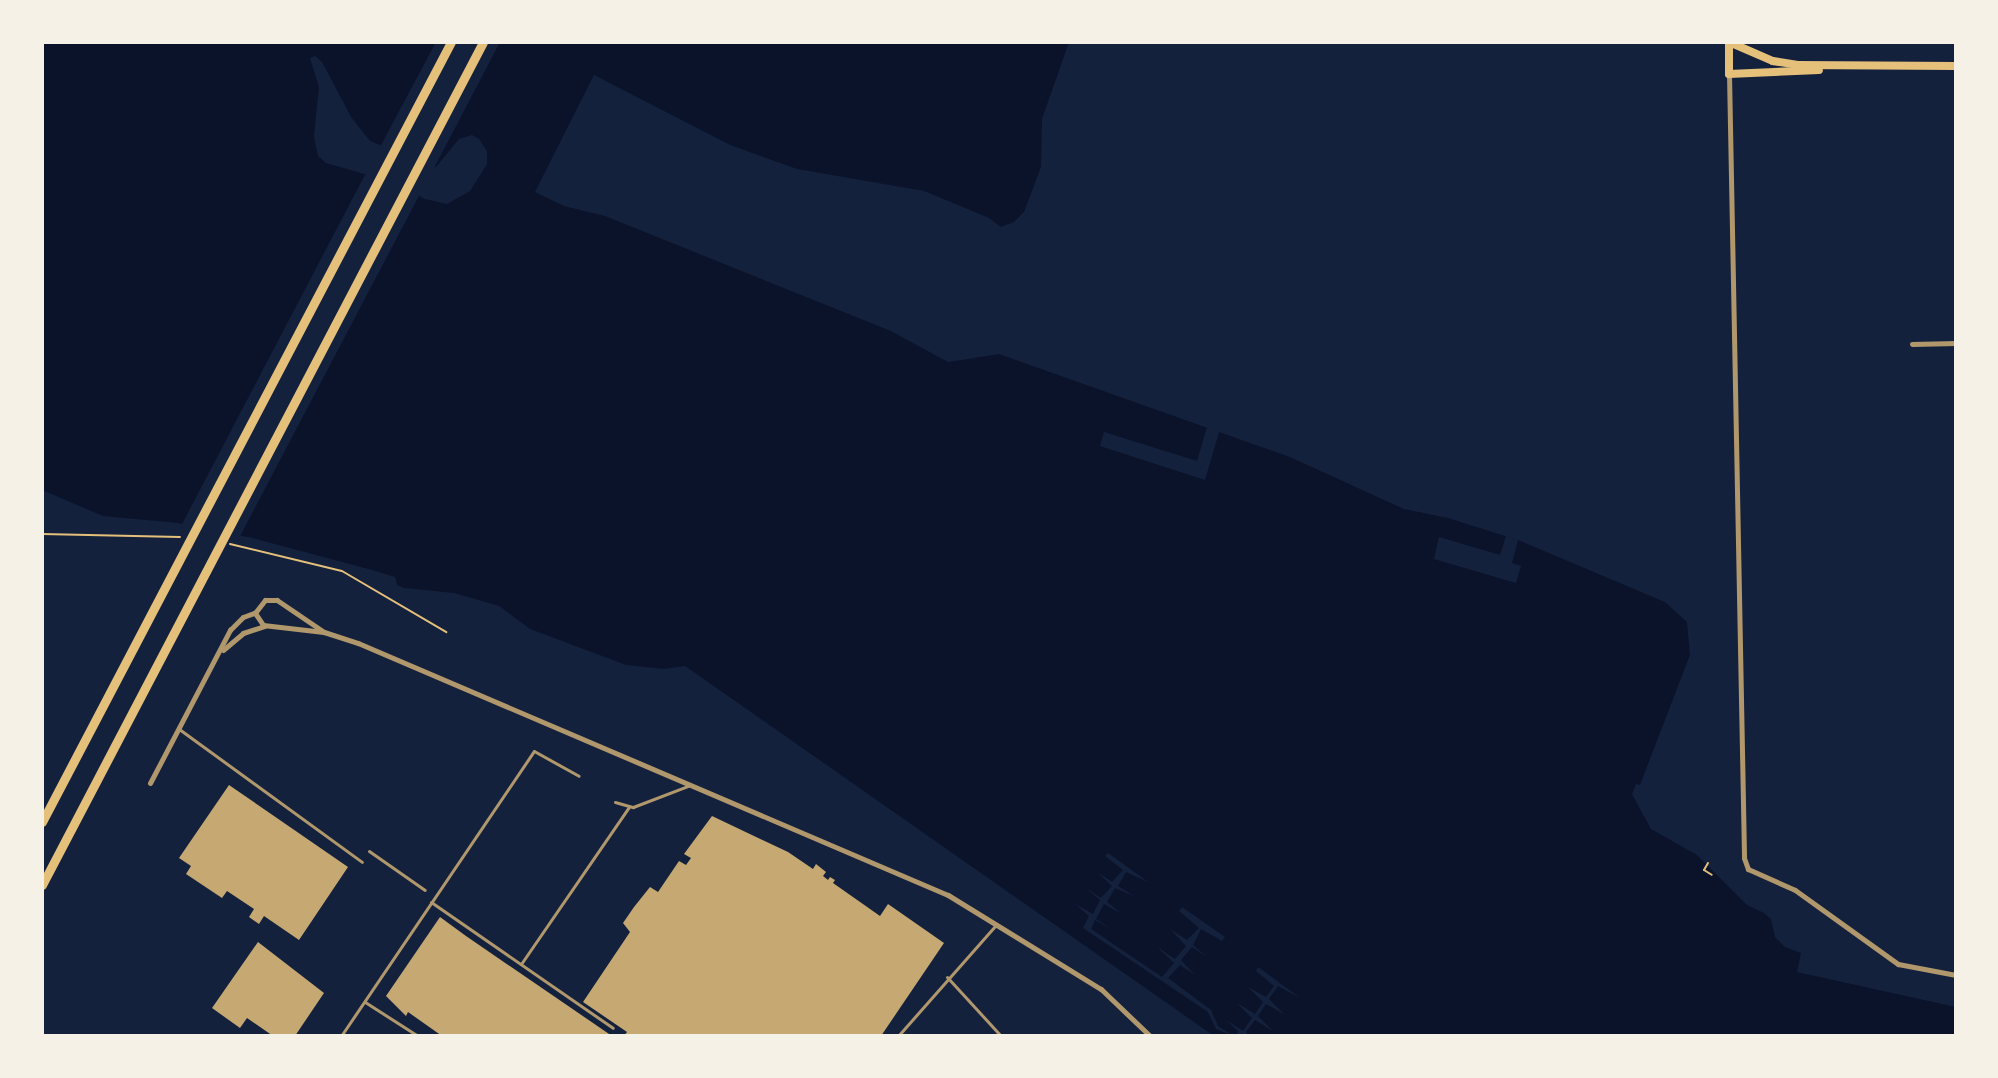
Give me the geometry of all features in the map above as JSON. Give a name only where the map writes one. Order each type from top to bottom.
[{"type":"highway","points":[[42,822],[451,42]]},
{"type":"highway","points":[[42,885],[483,42]]},
{"type":"main road","points":[[1832,67],[1792,74],[1729,74],[1729,42],[1773,61],[1832,67],[1956,66]]},
{"type":"street","points":[[1729,74],[1744,858],[1748,869],[1795,890],[1898,964],[1956,975]]},
{"type":"street","points":[[1912,344],[1956,343]]},
{"type":"street","points":[[150,783],[236,623],[255,613],[265,600],[277,600],[324,632],[437,675],[948,895],[1107,994],[1150,1036]]},
{"type":"street","points":[[255,613],[258,621],[266,626]]},
{"type":"street","points":[[220,653],[243,633],[266,626],[324,632]]},
{"type":"lane","points":[[179,729],[362,862]]},
{"type":"lane","points":[[341,1036],[534,751],[579,776]]},
{"type":"lane","points":[[521,964],[629,807],[692,785]]},
{"type":"lane","points":[[615,802],[629,807]]},
{"type":"lane","points":[[369,851],[425,890]]},
{"type":"lane","points":[[431,902],[613,1028]]},
{"type":"lane","points":[[898,1036],[947,976],[996,925]]},
{"type":"lane","points":[[947,976],[1001,1036]]},
{"type":"lane","points":[[365,1002],[418,1036]]},
{"type":"path","points":[[42,534],[192,538]]},
{"type":"path","points":[[227,544],[342,571],[446,632]]},
{"type":"path","points":[[1708,863],[1704,870],[1712,875]]},
{"type":"water","points":[[42,42],[1069,42],[1042,119],[1041,167],[1024,212],[1014,222],[1001,227],[989,218],[924,191],[797,169],[730,145],[594,75],[535,192],[564,206],[605,216],[891,331],[948,362],[999,354],[1290,457],[1404,509],[1448,518],[1518,540],[1665,602],[1687,622],[1690,655],[1640,785],[1636,784],[1632,794],[1651,829],[1697,855],[1747,905],[1771,919],[1775,937],[1785,947],[1801,953],[1797,972],[1956,1007],[1956,1036],[1214,1036],[685,666],[664,669],[626,665],[530,629],[499,606],[454,593],[404,588],[397,585],[395,577],[252,538],[178,523],[103,516],[42,490]],"holes":[[[315,56],[322,62],[351,117],[370,141],[436,167],[459,139],[472,135],[479,139],[487,151],[487,164],[470,191],[447,204],[425,199],[396,183],[326,163],[318,156],[314,136],[319,87],[310,58]]]},
{"type":"pier","points":[[436,42],[500,42],[433,170],[379,149]]},
{"type":"pier","points":[[367,171],[398,179],[421,192],[238,540],[180,528]]},
{"type":"pier","points":[[1207,427],[1219,432],[1205,480],[1100,446],[1104,432],[1197,461]]},
{"type":"pier","points":[[1506,536],[1518,540],[1512,563],[1521,566],[1516,583],[1434,559],[1439,537],[1500,555]]},
{"type":"pier","points":[[1108,853],[1148,882],[1126,872],[1118,886],[1134,896],[1115,888],[1107,902],[1122,914],[1104,904],[1096,919],[1111,929],[1095,920],[1091,929],[1162,977],[1174,963],[1157,947],[1175,959],[1186,946],[1170,929],[1187,940],[1199,928],[1179,911],[1182,907],[1225,937],[1222,941],[1201,929],[1193,945],[1207,957],[1192,947],[1181,960],[1195,975],[1180,965],[1168,978],[1211,1010],[1218,1026],[1233,1036],[1216,1029],[1208,1012],[1083,928],[1089,916],[1075,904],[1093,914],[1100,900],[1086,888],[1101,898],[1112,886],[1097,872],[1112,882],[1123,870],[1105,856]]},
{"type":"pier","points":[[1258,967],[1300,998],[1278,986],[1269,999],[1284,1014],[1266,1004],[1258,1016],[1273,1031],[1255,1020],[1246,1032],[1249,1036],[1237,1036],[1238,1031],[1226,1020],[1243,1031],[1252,1018],[1237,1003],[1255,1014],[1263,1002],[1248,987],[1266,997],[1274,986],[1256,971]]},
{"type":"building","points":[[229,785],[348,867],[299,940],[264,916],[259,924],[249,917],[254,909],[227,891],[222,898],[186,874],[191,866],[179,858]]},
{"type":"building","points":[[712,816],[788,852],[813,869],[816,864],[826,872],[823,876],[835,880],[833,883],[880,916],[888,904],[944,943],[881,1036],[624,1036],[627,1032],[583,1002],[630,932],[623,923],[634,907],[650,887],[658,892],[679,861],[686,865],[691,858],[684,854]]},
{"type":"building","points":[[440,917],[612,1036],[442,1036],[408,1012],[406,1016],[386,996]]},
{"type":"building","points":[[258,942],[324,993],[295,1036],[273,1036],[247,1018],[240,1028],[212,1008]]}]
